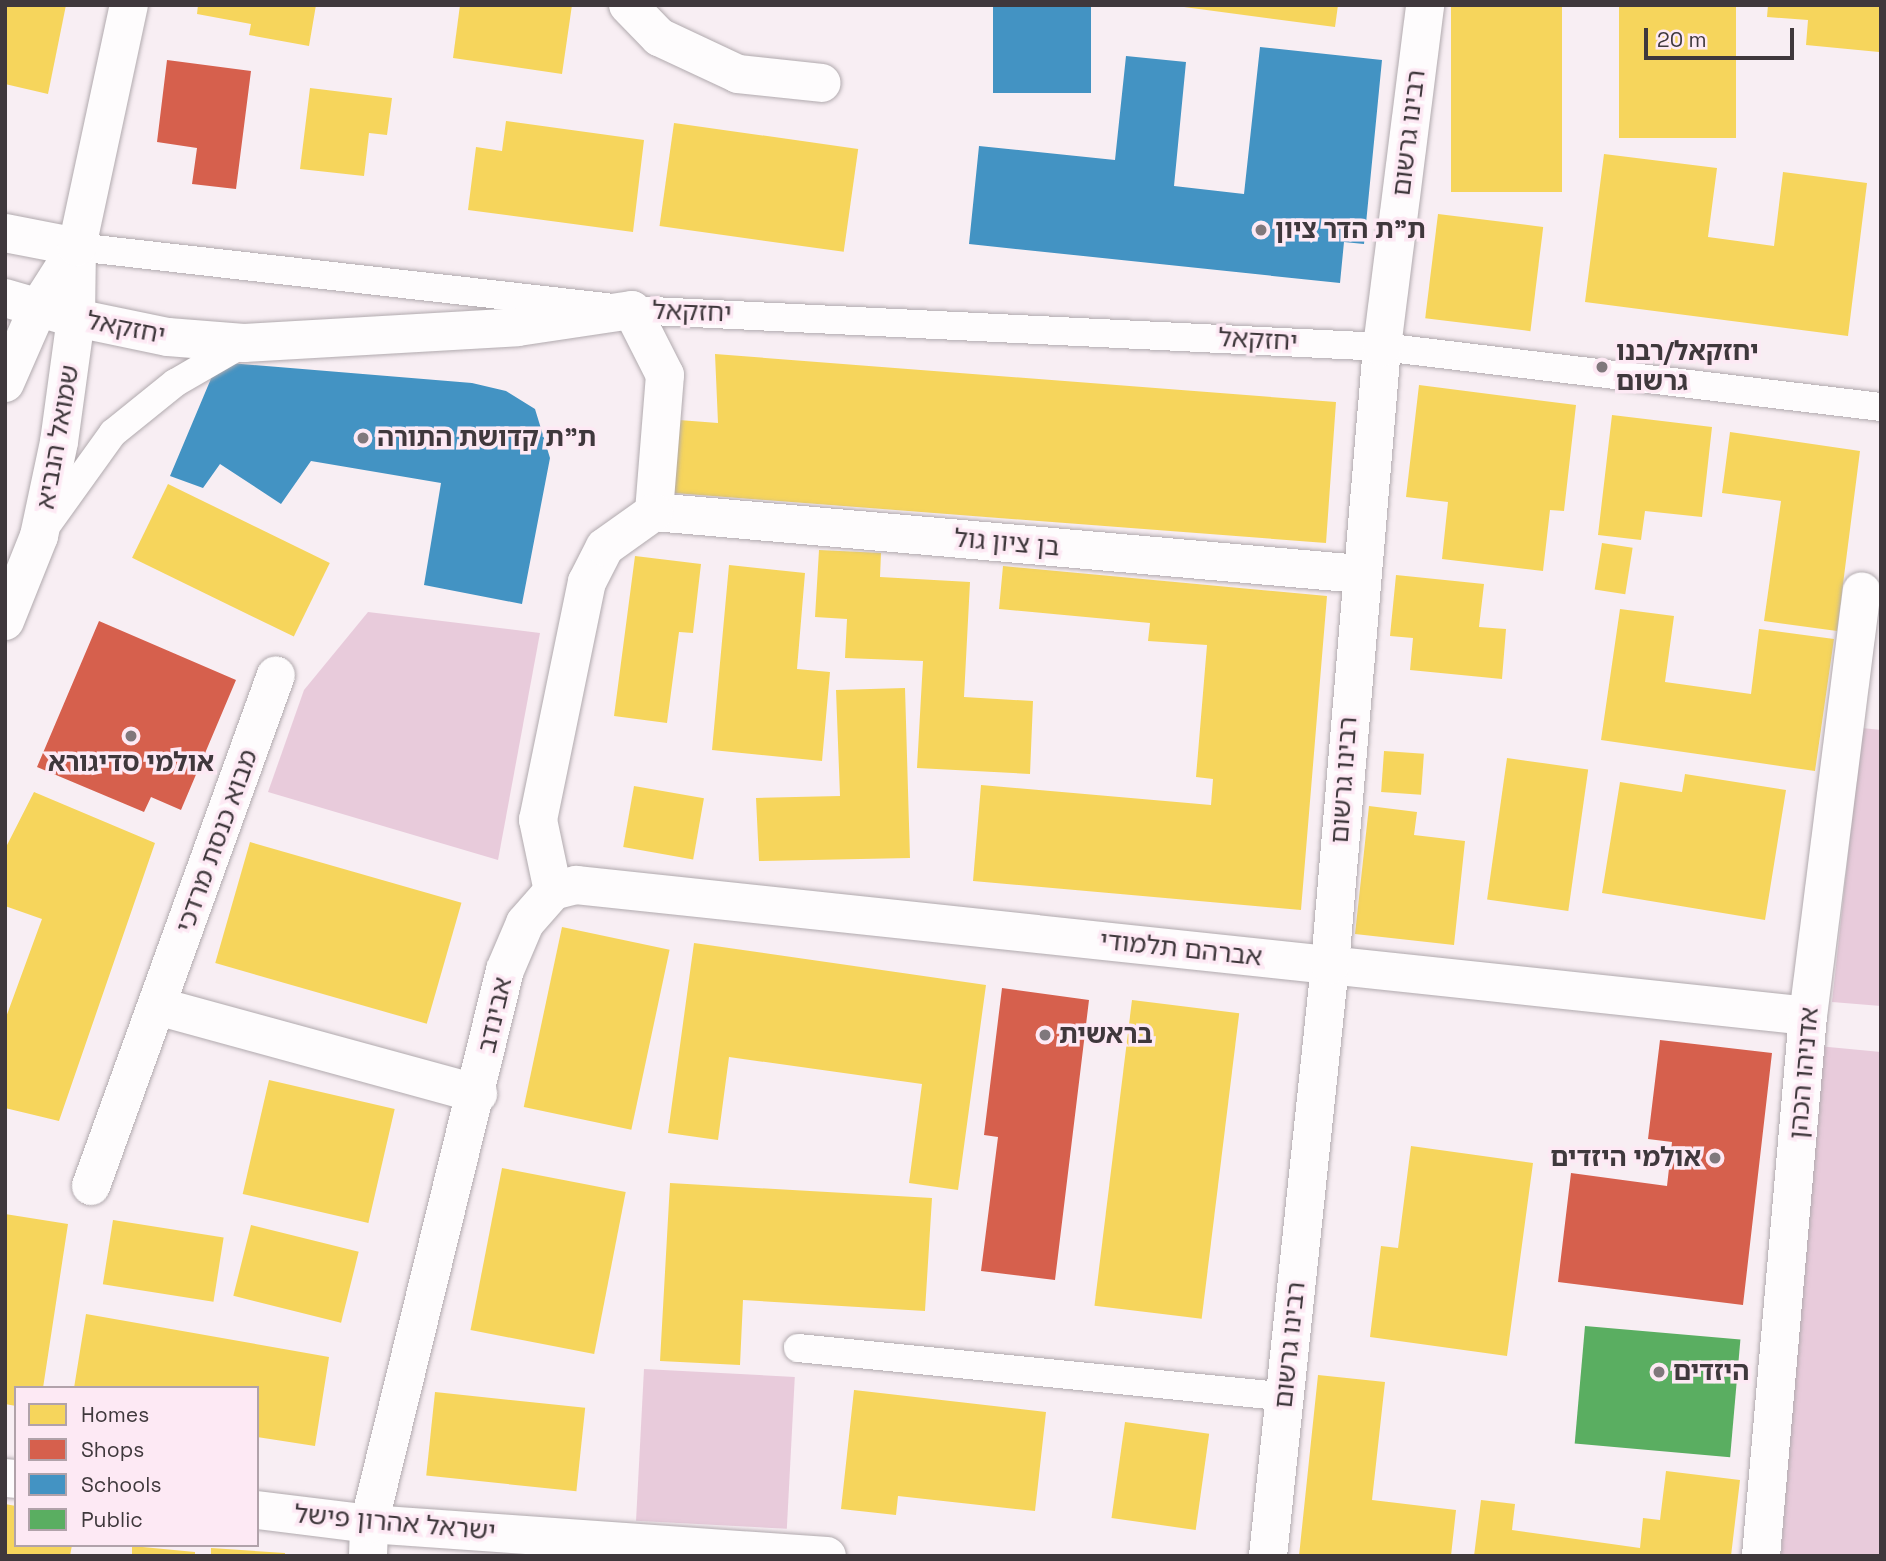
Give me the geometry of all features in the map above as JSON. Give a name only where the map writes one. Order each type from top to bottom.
[{"type":"street","name":"שמואל הנביא","points":[[5,621],[39,536],[76,318],[77,247],[129,5]]},
{"type":"street","points":[[628,5],[659,37],[738,74],[822,83]]},
{"type":"street","name":"רבינו גרשום","points":[[1268,1556],[1329,965],[1360,574],[1382,347],[1425,5]]},
{"type":"street","points":[[5,233],[77,247]]},
{"type":"street","name":"שמואל הנביא","points":[[5,383],[22,303],[77,247]]},
{"type":"street","name":"יחזקאל","points":[[22,303],[76,318],[168,337],[244,343],[504,328],[632,310]]},
{"type":"street","points":[[553,891],[538,820],[587,582],[605,547],[654,512],[665,375],[632,310]]},
{"type":"street","name":"בן ציון גול","points":[[654,512],[1360,574]]},
{"type":"street","name":"אדניהו הכהן","points":[[1761,1556],[1808,1016],[1862,592]]},
{"type":"street","name":"מבוא כנסת מרדכי","points":[[91,1186],[276,675]]},
{"type":"street","name":"אברהם תלמודי","points":[[553,891],[576,885],[1808,1016]]},
{"type":"street","name":"אבינדב","points":[[368,1540],[514,942],[553,891]]},
{"type":"street","points":[[157,1006],[478,1094]]},
{"type":"street","name":"ישראל אהרון פישל","points":[[259,1511],[368,1540],[827,1556]]},
{"type":"lane","name":"יחזקאל","points":[[77,247],[632,310],[1382,347],[1881,407]]},
{"type":"lane","points":[[39,536],[113,433],[175,383],[244,343]]},
{"type":"lane","points":[[798,1348],[1284,1397]]},
{"type":"shaded area","points":[[368,612],[540,633],[498,860],[268,792],[304,690]]},
{"type":"shaded area","points":[[1862,728],[1881,730],[1881,1006],[1832,1002]]},
{"type":"shaded area","points":[[1818,1046],[1881,1052],[1881,1556],[1781,1556]]},
{"type":"shaded area","points":[[644,1369],[795,1377],[787,1529],[636,1521]]},
{"type":"building: Homes","points":[[5,5],[66,5],[48,94],[5,84]]},
{"type":"building: Homes","points":[[198,5],[316,5],[309,46],[249,35],[251,24],[197,14]]},
{"type":"building: Homes","points":[[460,5],[572,5],[562,74],[453,58]]},
{"type":"building: Homes","points":[[1169,5],[1338,5],[1335,27]]},
{"type":"building: Homes","points":[[1451,5],[1562,5],[1562,192],[1451,192]]},
{"type":"building: Homes","points":[[1619,5],[1736,5],[1736,138],[1619,138]]},
{"type":"building: Homes","points":[[1768,5],[1881,5],[1879,52],[1806,45],[1808,20],[1767,17]]},
{"type":"building: Homes","points":[[310,88],[392,98],[387,135],[369,133],[364,176],[300,169]]},
{"type":"building: Homes","points":[[506,121],[644,140],[633,232],[468,210],[476,147],[502,151]]},
{"type":"building: Homes","points":[[674,123],[858,149],[844,252],[660,226]]},
{"type":"building: Homes","points":[[1604,154],[1717,168],[1708,237],[1774,246],[1783,172],[1867,183],[1848,336],[1585,302]]},
{"type":"building: Homes","points":[[1438,214],[1543,227],[1530,331],[1425,318]]},
{"type":"building: Homes","points":[[715,354],[1336,402],[1326,543],[674,493],[679,420],[718,423]]},
{"type":"building: Homes","points":[[1419,385],[1576,405],[1564,511],[1550,510],[1543,571],[1442,559],[1448,502],[1406,497]]},
{"type":"building: Homes","points":[[1612,415],[1712,427],[1702,517],[1645,511],[1641,540],[1598,535]]},
{"type":"building: Homes","points":[[1730,432],[1860,451],[1837,631],[1764,621],[1781,501],[1722,493]]},
{"type":"building: Homes","points":[[168,484],[330,563],[294,637],[132,558]]},
{"type":"building: Homes","points":[[1602,543],[1633,548],[1625,594],[1595,589]]},
{"type":"building: Homes","points":[[819,550],[881,553],[880,577],[970,582],[964,697],[1033,701],[1030,774],[917,768],[923,661],[845,658],[847,619],[815,617]]},
{"type":"building: Homes","points":[[635,556],[701,564],[693,633],[679,632],[667,723],[614,716]]},
{"type":"building: Homes","points":[[729,565],[805,573],[797,669],[830,672],[822,761],[712,750]]},
{"type":"building: Homes","points":[[1003,566],[1327,596],[1301,910],[973,881],[981,785],[1211,805],[1213,779],[1196,777],[1207,645],[1148,641],[1150,623],[999,609]]},
{"type":"building: Homes","points":[[1396,575],[1484,584],[1479,627],[1506,629],[1502,679],[1410,670],[1413,638],[1390,636]]},
{"type":"building: Homes","points":[[1620,609],[1674,616],[1665,682],[1751,694],[1759,629],[1834,639],[1815,771],[1601,740]]},
{"type":"building: Homes","points":[[905,688],[910,858],[759,861],[756,798],[840,796],[836,690]]},
{"type":"building: Homes","points":[[1384,751],[1424,754],[1421,795],[1381,792]]},
{"type":"building: Homes","points":[[1507,758],[1588,769],[1568,911],[1487,900]]},
{"type":"building: Homes","points":[[1685,774],[1786,790],[1765,920],[1602,893],[1620,782],[1682,792]]},
{"type":"building: Homes","points":[[634,786],[704,798],[693,859],[623,847]]},
{"type":"building: Homes","points":[[34,792],[155,843],[59,1121],[5,1108],[5,1020],[42,919],[5,906],[5,849]]},
{"type":"building: Homes","points":[[1369,806],[1417,812],[1414,835],[1465,841],[1454,945],[1355,934]]},
{"type":"building: Homes","points":[[250,842],[461,903],[427,1024],[215,963]]},
{"type":"building: Homes","points":[[562,927],[670,950],[631,1130],[524,1107]]},
{"type":"building: Homes","points":[[694,943],[986,985],[958,1190],[909,1183],[922,1084],[729,1057],[718,1140],[668,1133]]},
{"type":"building: Homes","points":[[1132,1000],[1239,1013],[1202,1319],[1094,1306]]},
{"type":"building: Homes","points":[[269,1080],[395,1109],[368,1223],[243,1194]]},
{"type":"building: Homes","points":[[1411,1146],[1533,1163],[1507,1356],[1370,1337],[1381,1246],[1398,1248]]},
{"type":"building: Homes","points":[[502,1168],[626,1192],[594,1354],[471,1330]]},
{"type":"building: Homes","points":[[670,1183],[932,1198],[925,1311],[743,1300],[740,1365],[660,1361]]},
{"type":"building: Homes","points":[[5,1214],[68,1224],[43,1386],[14,1386],[14,1406],[5,1404]]},
{"type":"building: Homes","points":[[113,1220],[224,1238],[213,1302],[103,1284]]},
{"type":"building: Homes","points":[[251,1225],[359,1252],[341,1323],[233,1296]]},
{"type":"building: Homes","points":[[86,1314],[329,1357],[315,1446],[259,1437],[259,1386],[74,1386]]},
{"type":"building: Homes","points":[[1318,1375],[1385,1382],[1372,1500],[1456,1510],[1451,1556],[1299,1556]]},
{"type":"building: Homes","points":[[854,1390],[1046,1412],[1035,1511],[898,1496],[896,1515],[841,1509]]},
{"type":"building: Homes","points":[[435,1392],[585,1408],[576,1491],[426,1476]]},
{"type":"building: Homes","points":[[1125,1422],[1209,1434],[1196,1530],[1112,1518]]},
{"type":"building: Homes","points":[[1666,1471],[1740,1480],[1731,1556],[1474,1556],[1481,1500],[1515,1504],[1512,1530],[1640,1548],[1643,1518],[1660,1520]]},
{"type":"building: Homes","points":[[5,1504],[14,1506],[14,1547],[72,1547],[70,1556],[5,1556]]},
{"type":"building: Homes","points":[[132,1547],[195,1552],[195,1556],[132,1556]]},
{"type":"building: Homes","points":[[211,1548],[285,1553],[285,1556],[211,1556]]},
{"type":"building: Shops","points":[[167,60],[251,71],[236,189],[192,184],[197,148],[157,142]]},
{"type":"building: Shops","name":"אולמי סדיגורא","points":[[99,621],[236,680],[181,810],[151,797],[144,812],[37,767]]},
{"type":"building: Shops","points":[[1002,988],[1089,1000],[1055,1280],[981,1271],[998,1137],[984,1135]]},
{"type":"building: Shops","name":"אולמי היזדים","points":[[1660,1040],[1772,1053],[1743,1305],[1558,1282],[1571,1173],[1667,1186],[1672,1142],[1648,1139]]},
{"type":"building: Schools","points":[[993,5],[1091,5],[1091,93],[993,93]]},
{"type":"building: Schools","points":[[1260,47],[1382,60],[1364,244],[1344,242],[1340,283],[969,244],[979,146],[1115,160],[1126,56],[1186,62],[1174,186],[1244,194]]},
{"type":"building: Schools","points":[[218,362],[472,383],[506,391],[535,409],[550,458],[522,604],[424,585],[441,483],[311,461],[281,504],[220,464],[203,488],[170,476]]},
{"type":"building: Public","name":"היזדים","points":[[1585,1326],[1740,1340],[1730,1457],[1575,1444]]},
{"type":"place","name":"ת\"ת הדר ציון","points":[[1261,230]]},
{"type":"place","name":"יחזקאל/רבנו גרשום","points":[[1602,367]]},
{"type":"place","name":"ת\"ת קדושת התורה","points":[[363,438]]},
{"type":"place","name":"אולמי סדיגורא","points":[[131,736]]},
{"type":"place","name":"בראשית","points":[[1045,1035]]},
{"type":"place","name":"אולמי היזדים","points":[[1715,1158]]},
{"type":"place","name":"היזדים","points":[[1659,1372]]}]
